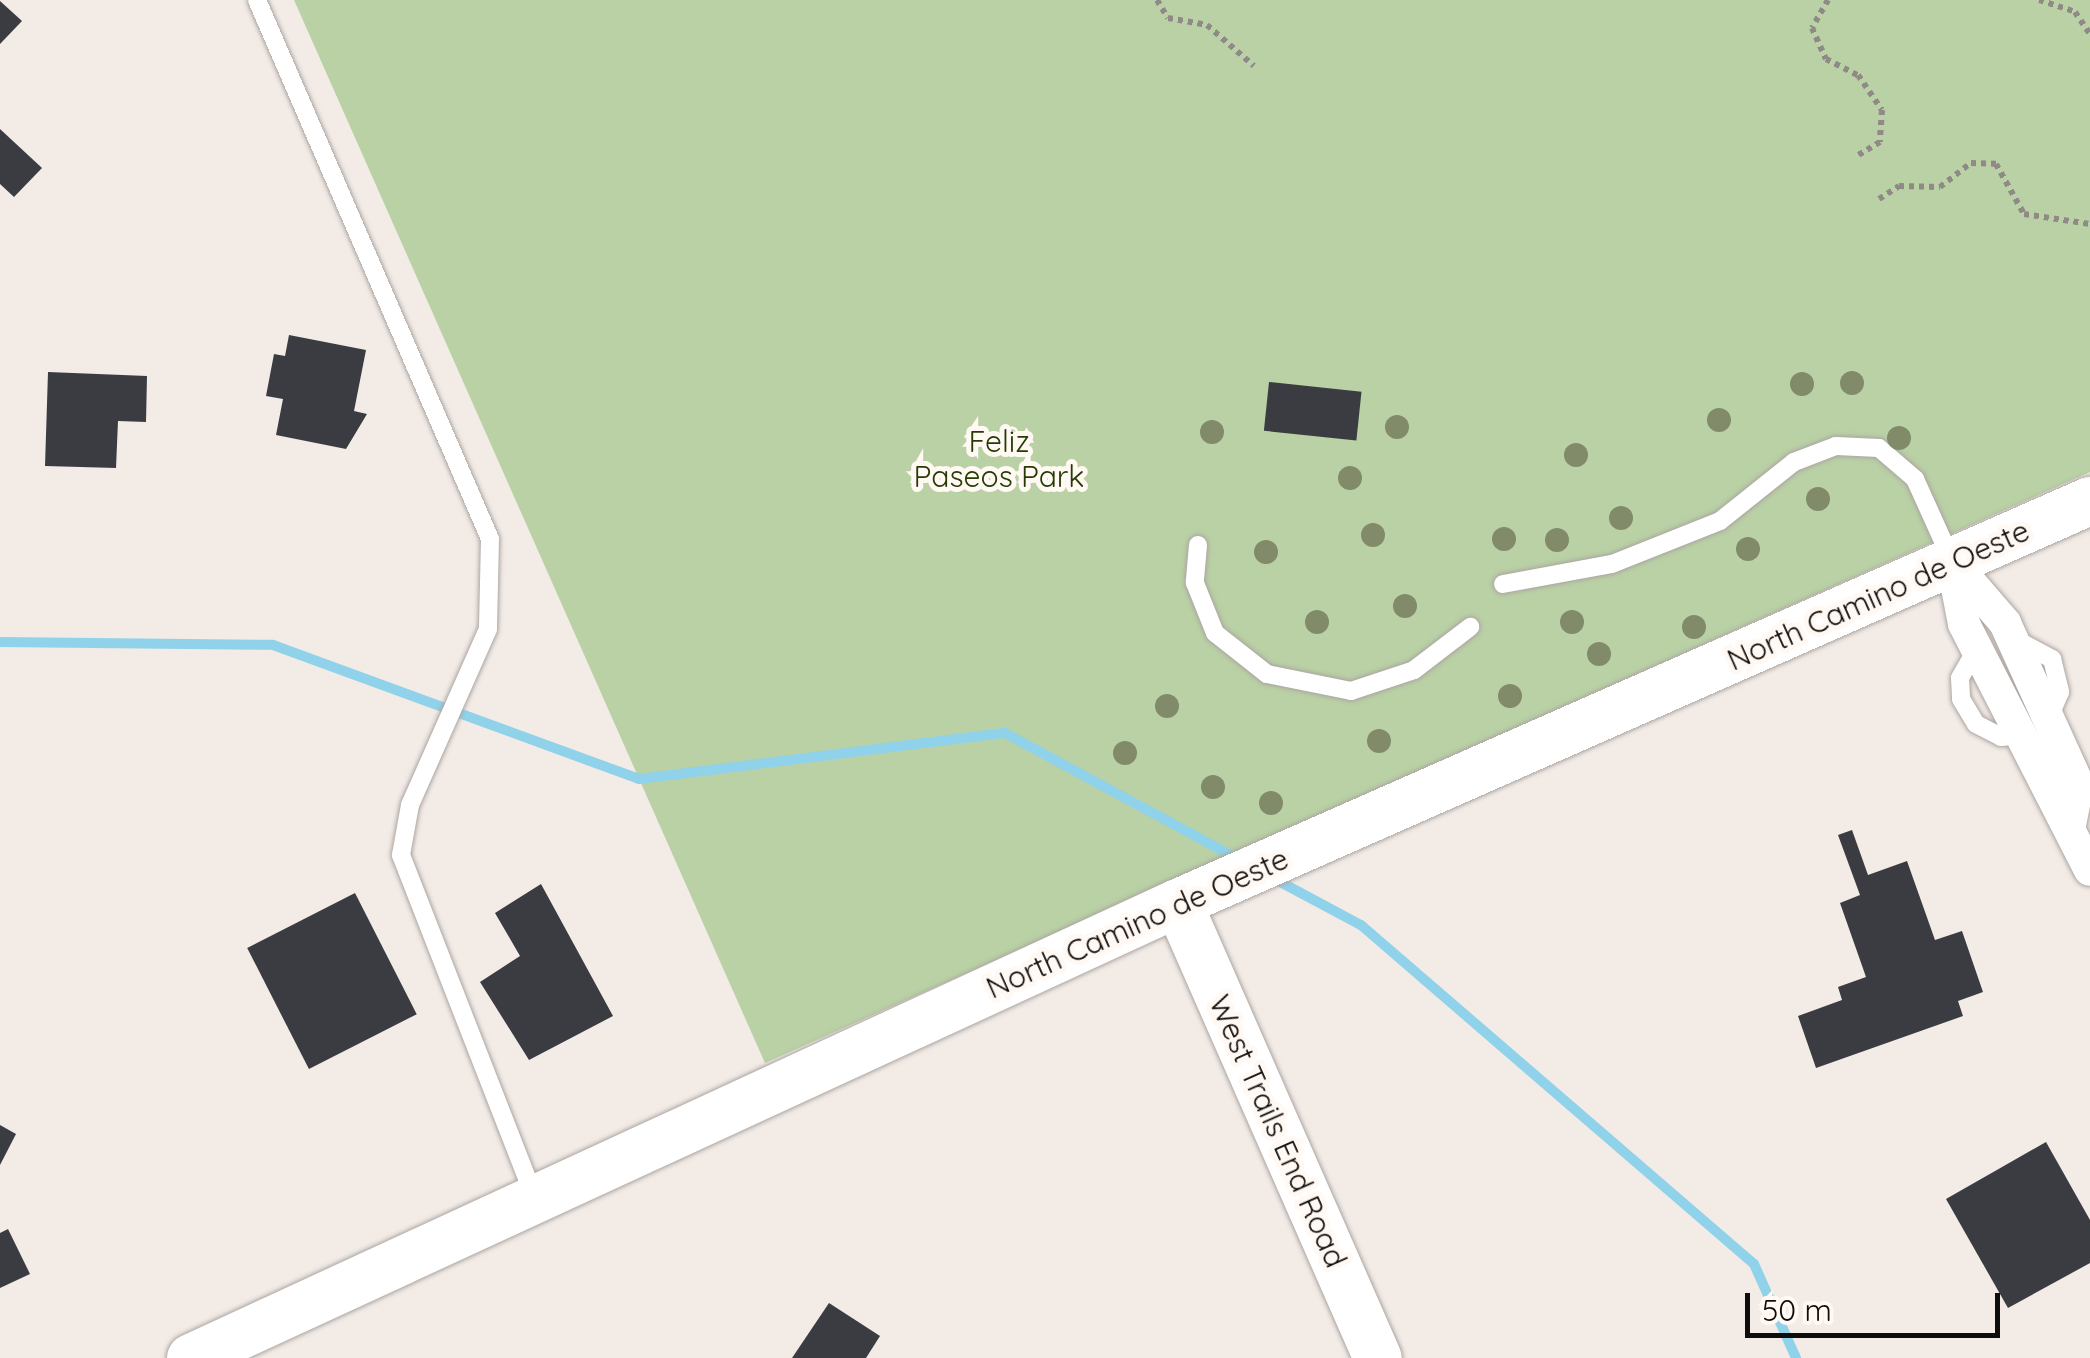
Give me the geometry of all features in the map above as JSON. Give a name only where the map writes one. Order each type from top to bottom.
[{"type":"street","name":"North Camino de Oeste","points":[[191,1358],[534,1196],[1178,904],[2090,501]]},
{"type":"street","points":[[1952,562],[2011,637],[2078,784],[2070,825]]},
{"type":"street","points":[[1952,562],[1976,650],[2018,738],[2070,825],[2090,870]]},
{"type":"street","name":"West Trails End Road","points":[[1178,904],[1378,1358]]},
{"type":"lane","points":[[257,0],[490,539],[488,629],[417,788],[401,854],[534,1196]]},
{"type":"lane","points":[[1503,584],[1612,564],[1720,521],[1794,462],[1836,446],[1879,448],[1916,479],[1952,562]]},
{"type":"lane","points":[[1198,546],[1196,583],[1216,634],[1267,674],[1351,691],[1414,670],[1470,627]]},
{"type":"lane","points":[[2018,738],[2048,719]]},
{"type":"path","points":[[1156,0],[1168,18],[1207,25],[1254,66]]},
{"type":"path","points":[[1828,0],[1812,28],[1826,59],[1858,75],[1882,110],[1880,142],[1858,156]]},
{"type":"path","points":[[2039,0],[2075,12],[2090,34]]},
{"type":"path","points":[[1879,198],[1899,186],[1940,187],[1971,163],[1996,164],[2024,214],[2090,224]]},
{"type":"green space","name":"Feliz Paseos Park","points":[[294,0],[2090,0],[2090,472],[765,1063]]},
{"type":"building","points":[[0,1],[22,21],[0,44]]},
{"type":"building","points":[[0,129],[42,168],[14,197],[0,184]]},
{"type":"building","points":[[289,335],[366,350],[354,411],[367,414],[346,449],[276,435],[283,399],[266,396],[274,354],[285,356]]},
{"type":"building","points":[[48,372],[147,376],[146,422],[118,421],[116,468],[45,466]]},
{"type":"building","points":[[1269,382],[1361,392],[1356,440],[1264,431]]},
{"type":"building","points":[[1852,830],[1868,875],[1907,861],[1935,940],[1962,931],[1983,992],[1958,1001],[1963,1016],[1816,1068],[1798,1016],[1842,1000],[1838,987],[1866,977],[1840,903],[1860,895],[1838,835]]},
{"type":"building","points":[[541,884],[613,1016],[529,1060],[480,982],[520,956],[495,913]]},
{"type":"building","points":[[355,893],[417,1014],[309,1069],[247,948]]},
{"type":"building","points":[[0,1125],[16,1134],[0,1165]]},
{"type":"building","points":[[2046,1142],[2090,1220],[2090,1263],[2008,1308],[1946,1199]]},
{"type":"building","points":[[8,1229],[30,1274],[0,1288],[0,1233]]},
{"type":"building","points":[[829,1303],[880,1336],[866,1358],[792,1358]]},
{"type":"waterway","points":[[0,642],[273,645],[639,779],[1005,733],[1238,859]]},
{"type":"waterway","points":[[1271,877],[1361,925],[1754,1264],[1796,1358]]}]
